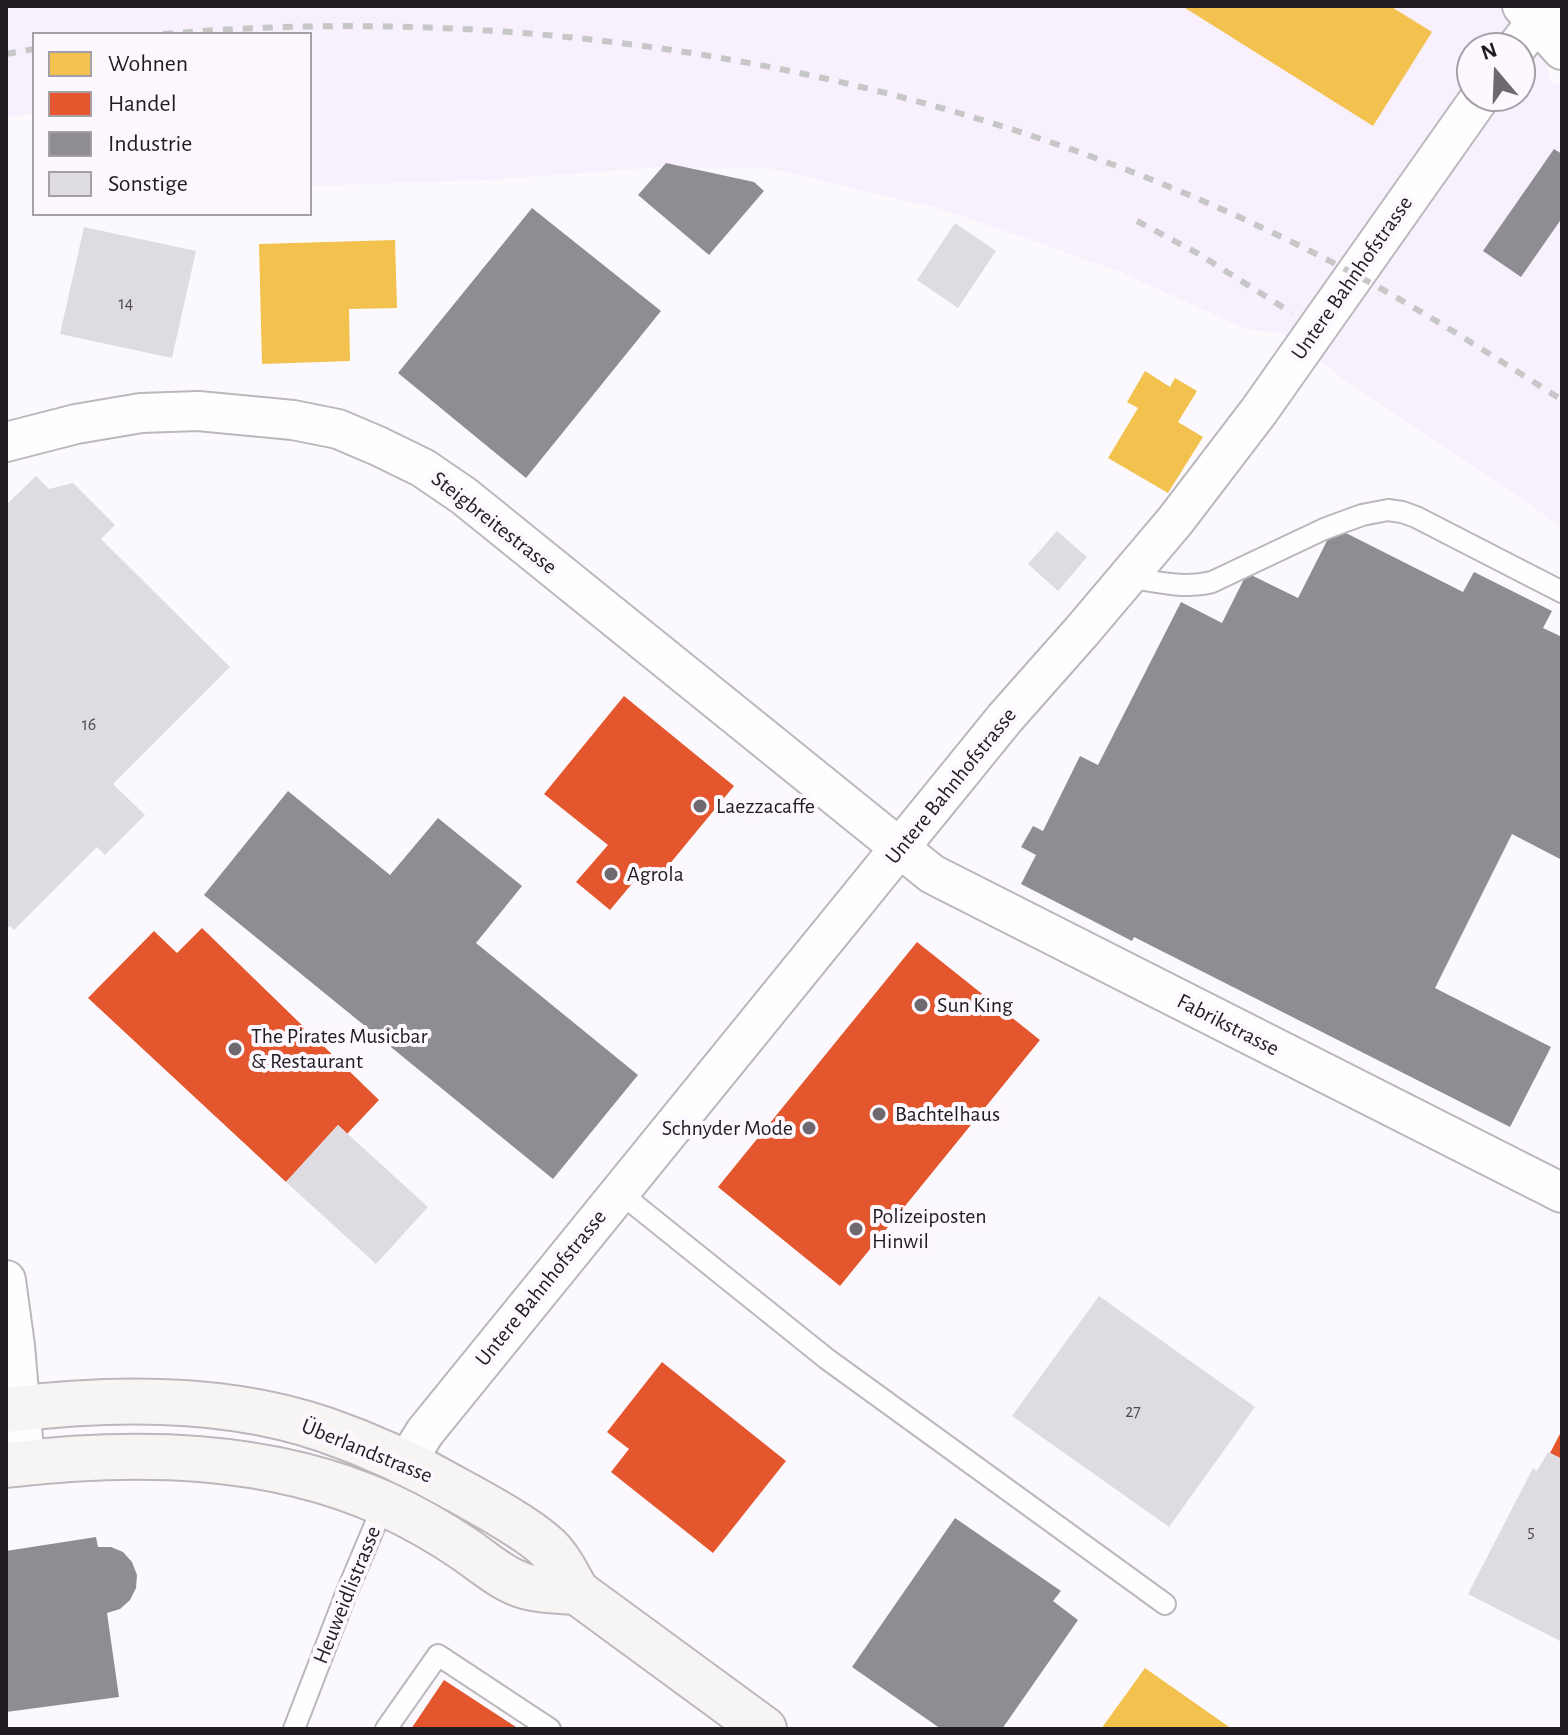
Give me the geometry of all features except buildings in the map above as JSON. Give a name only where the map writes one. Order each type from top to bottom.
[{"type":"main road","name":"Überlandstrasse","points":[[13,1410],[133,1402],[217,1407],[253,1412],[324,1430],[405,1464],[437,1478],[539,1540],[558,1560],[577,1592],[764,1729]]},
{"type":"main road","name":"Überlandstrasse","points":[[16,1464],[106,1457],[227,1461],[295,1472],[384,1504],[436,1531],[512,1581],[529,1587],[577,1592]]},
{"type":"street","points":[[1531,20],[1562,50]]},
{"type":"street","name":"Untere Bahnhofstrasse","points":[[405,1464],[425,1432],[1005,718],[1129,577],[1210,478],[1470,112]]},
{"type":"street","name":"Steigbreitestrasse","points":[[6,442],[76,424],[141,413],[198,411],[293,420],[338,429],[378,446],[423,468],[464,496],[899,849]]},
{"type":"street","name":"Fabrikstrasse","points":[[899,849],[944,882],[1562,1193]]},
{"type":"street","name":"Überlandstrasse","points":[[6,1280],[15,1346],[13,1410],[16,1464]]},
{"type":"lane","points":[[1129,577],[1184,586],[1202,585],[1324,529],[1362,515],[1388,510],[1416,517],[1562,592]]},
{"type":"lane","points":[[619,1192],[827,1359],[1165,1604]]},
{"type":"lane","name":"Heuweidlistrasse","points":[[294,1729],[346,1594],[384,1504],[405,1464]]},
{"type":"lane","points":[[386,1729],[438,1655],[550,1729]]},
{"type":"shaded area","points":[[6,6],[1522,6],[1537,20],[1550,81],[1562,85],[1562,527],[1280,332],[1248,330],[1118,271],[945,210],[768,168],[661,167],[488,180],[312,186],[312,32],[32,32],[32,114],[6,117]]},
{"type":"railway","points":[[200,32],[313,26],[463,29],[612,42],[760,65],[906,98],[1050,142],[1190,195],[1357,275],[1562,400]]},
{"type":"railway","points":[[6,54],[32,49]]},
{"type":"railway","points":[[1137,221],[1197,253],[1292,313]]},
{"type":"place","name":"Laezzacaffe","points":[[700,806]]},
{"type":"place","name":"Agrola","points":[[611,874]]},
{"type":"place","name":"Sun King","points":[[921,1005]]},
{"type":"place","name":"The Pirates Musicbar & Restaurant","points":[[235,1049]]},
{"type":"place","name":"Bachtelhaus","points":[[879,1114]]},
{"type":"place","name":"Schnyder Mode","points":[[809,1128]]},
{"type":"place","name":"Polizeiposten Hinwil","points":[[856,1229]]}]
